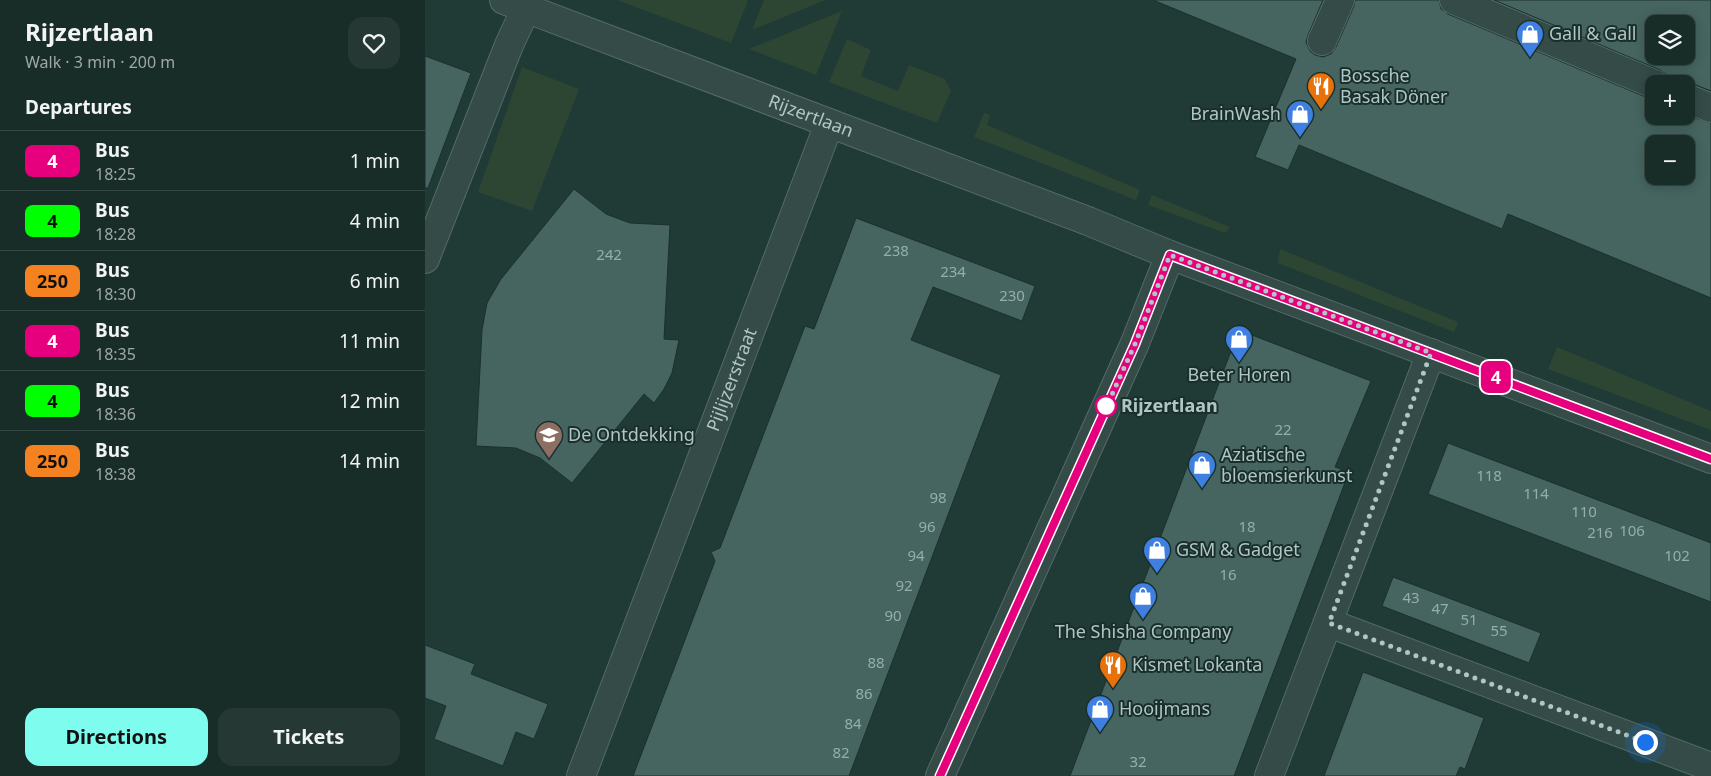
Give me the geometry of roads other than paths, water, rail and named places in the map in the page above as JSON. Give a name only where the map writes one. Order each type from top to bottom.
[{"type":"street","points":[[1322,41],[1340,0]]},
{"type":"street","points":[[1454,0],[1645,80]]},
{"type":"street","points":[[425,259],[434,208],[509,45],[520,3]]},
{"type":"street","name":"Rijzertlaan","points":[[520,3],[1170,255],[1711,459]]},
{"type":"street","points":[[1695,102],[1711,108]]},
{"type":"street","name":"Pijlijzerstraat","points":[[581,776],[829,124]]},
{"type":"street","points":[[940,776],[1135,344],[1170,255]]},
{"type":"street","points":[[1269,776],[1431,353]]},
{"type":"street","points":[[1329,623],[1711,767]]},
{"type":"place","name":"Gall & Gall","points":[[1530,58]]},
{"type":"place","name":"Bossche Basak Döner","points":[[1321,110]]},
{"type":"place","name":"BrainWash","points":[[1300,138]]},
{"type":"place","name":"Beter Horen","points":[[1239,363]]},
{"type":"place","name":"Rijzertlaan","points":[[1106,406]]},
{"type":"place","name":"De Ontdekking","points":[[549,459]]},
{"type":"place","name":"Aziatische bloemsierkunst","points":[[1202,489]]},
{"type":"place","name":"GSM & Gadget","points":[[1157,574]]},
{"type":"place","name":"The Shisha Company","points":[[1143,620]]},
{"type":"place","name":"Kismet Lokanta","points":[[1113,689]]},
{"type":"place","name":"Hooijmans","points":[[1100,733]]}]
